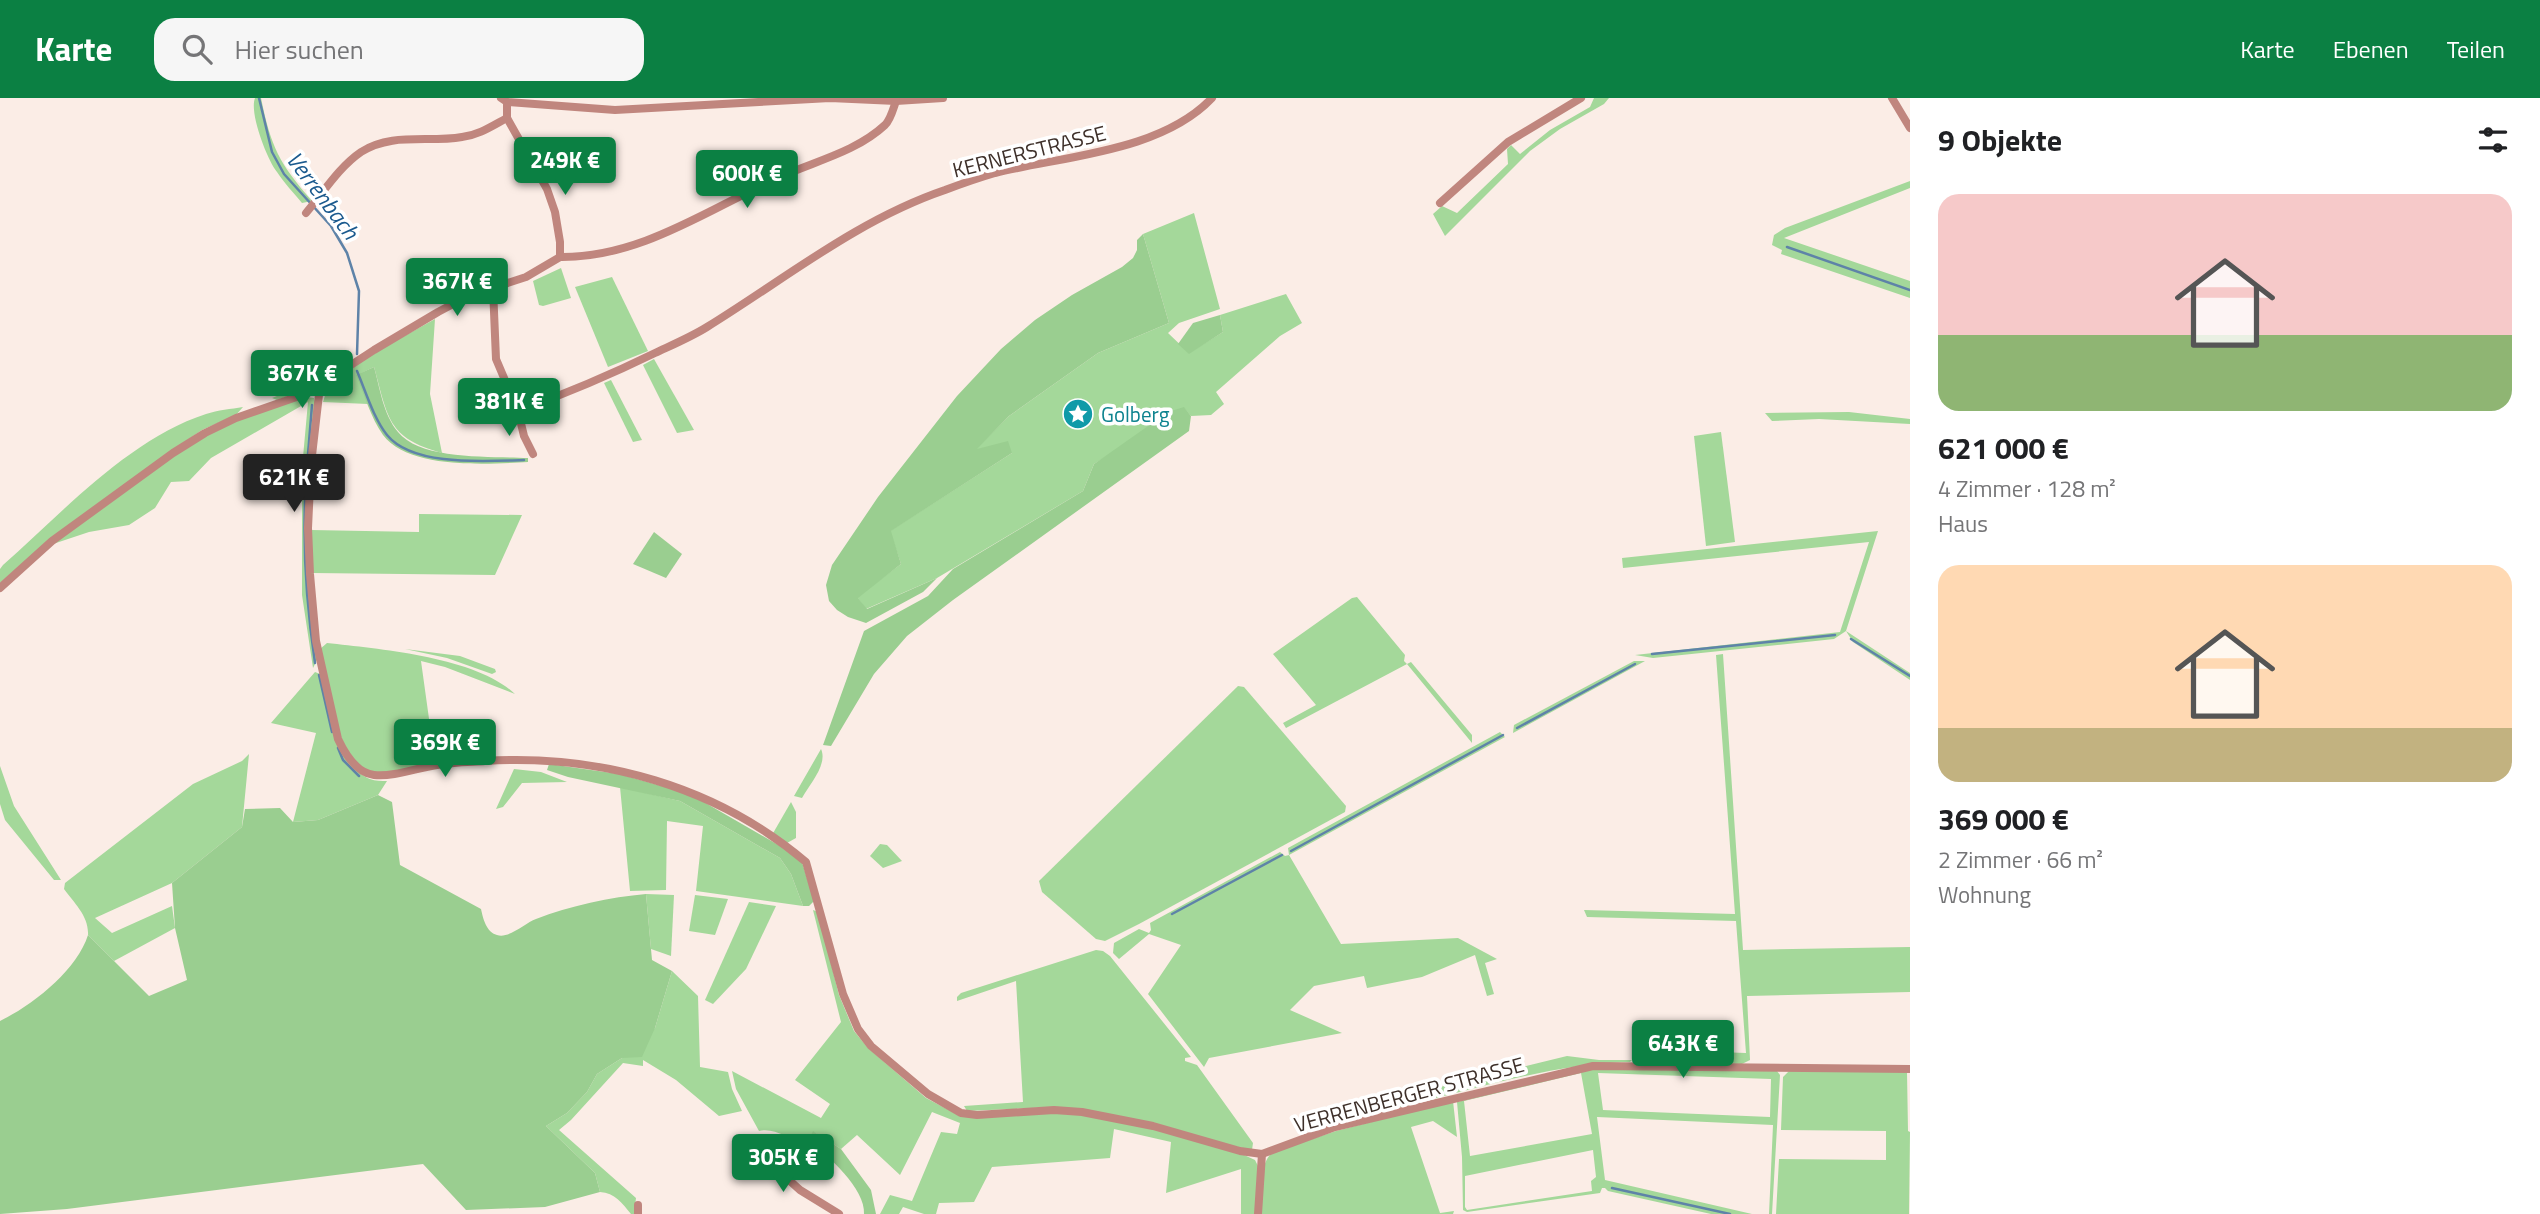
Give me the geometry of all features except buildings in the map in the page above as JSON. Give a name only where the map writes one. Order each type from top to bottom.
[{"type":"street","points":[[560,257],[558,226],[547,189],[507,118],[504,100],[560,102],[615,110],[830,98],[896,101],[943,98]]},
{"type":"street","name":"KERNERSTRASSE","points":[[518,411],[566,394],[704,329],[828,247],[897,210],[941,191],[994,174],[1105,151],[1142,140],[1185,120],[1212,98]]},
{"type":"street","points":[[1440,203],[1508,142],[1581,98]]},
{"type":"street","points":[[1892,98],[1910,128]]},
{"type":"street","points":[[0,588],[52,541],[173,453],[205,433],[308,393],[411,327],[468,296],[526,276],[560,257],[603,254],[663,235],[779,178],[860,143],[888,123],[896,101]]},
{"type":"street","points":[[306,213],[348,162],[363,150],[403,139],[461,138],[480,133],[507,118]]},
{"type":"street","points":[[493,288],[496,359],[533,454]]},
{"type":"street","points":[[320,386],[311,464],[308,528],[312,606],[316,641],[338,739],[356,767],[371,775],[388,775],[438,765],[512,760],[620,771],[692,791],[737,815],[806,862],[843,994],[858,1029],[871,1046],[889,1062],[943,1104],[961,1113],[977,1115],[1054,1110],[1082,1112],[1153,1126],[1240,1151],[1262,1154],[1258,1214]]},
{"type":"street","name":"VERRENBERGER STRASSE","points":[[1262,1154],[1335,1128],[1593,1066],[1910,1069]]},
{"type":"street","points":[[770,1163],[800,1190],[839,1214]]},
{"type":"green space","points":[[255,98],[261,98],[273,142],[284,165],[312,201],[302,203],[273,166],[257,125]]},
{"type":"green space","points":[[1594,98],[1609,98],[1604,104],[1560,129],[1530,151],[1445,236],[1433,214],[1442,206],[1457,213],[1508,164],[1507,149],[1511,145],[1520,154],[1550,130],[1590,107]]},
{"type":"green space","points":[[1910,181],[1910,188],[1784,238],[1910,281],[1910,298],[1781,254],[1782,250],[1772,245],[1774,235],[1785,228]]},
{"type":"green space","points":[[1194,213],[1220,309],[1179,323],[1168,333],[1189,353],[1223,332],[1220,315],[1286,294],[1302,323],[1280,336],[1216,392],[1224,404],[1211,415],[1191,416],[1184,408],[1094,464],[1083,491],[937,578],[866,609],[857,597],[901,564],[890,531],[1012,453],[976,449],[1009,416],[1098,353],[1169,323],[1143,234]]},
{"type":"green space","points":[[1143,234],[1169,323],[1098,353],[1009,416],[977,449],[1008,441],[1012,453],[891,531],[901,564],[858,598],[867,609],[937,578],[923,592],[866,623],[837,610],[829,601],[826,585],[832,565],[878,497],[957,396],[1001,349],[1035,320],[1133,258],[1137,250],[1137,240]]},
{"type":"green space","points":[[561,268],[571,298],[539,305],[533,281]]},
{"type":"green space","points":[[612,277],[648,351],[608,367],[575,287]]},
{"type":"green space","points":[[1220,315],[1223,332],[1189,354],[1178,344],[1193,323]]},
{"type":"green space","points":[[435,319],[430,394],[442,453],[410,440],[400,432],[387,412],[374,367],[357,375],[368,404],[323,402],[328,386],[372,354]]},
{"type":"green space","points":[[347,358],[345,365],[306,390],[277,400],[272,398],[304,385]]},
{"type":"green space","points":[[654,359],[694,430],[677,433],[643,365]]},
{"type":"green space","points":[[374,367],[389,417],[398,432],[409,441],[440,452],[478,457],[528,458],[528,462],[451,462],[411,454],[395,446],[383,435],[371,414],[356,375]]},
{"type":"green space","points":[[611,380],[642,440],[633,442],[604,383]]},
{"type":"green space","points":[[306,397],[314,398],[316,405],[309,463],[317,660],[313,668],[302,595],[302,468],[308,402],[211,458],[189,481],[171,482],[155,508],[129,525],[89,532],[53,544],[147,473],[207,435],[231,423]]},
{"type":"green space","points":[[243,407],[236,415],[202,430],[171,451],[50,539],[0,583],[0,569],[3,565],[124,459],[178,425],[211,413]]},
{"type":"green space","points":[[1184,407],[1191,416],[1189,431],[907,636],[874,674],[831,746],[823,745],[864,631],[928,596],[953,569],[1083,491],[1094,464],[1168,412]]},
{"type":"green space","points":[[1849,412],[1910,419],[1910,424],[1819,419],[1772,421],[1765,413]]},
{"type":"green space","points":[[1721,432],[1735,542],[1706,546],[1694,436]]},
{"type":"green space","points":[[419,514],[522,515],[495,575],[312,573],[311,530],[419,532]]},
{"type":"green space","points":[[1878,531],[1846,631],[1834,639],[1653,658],[1635,655],[1840,632],[1869,542],[1623,568],[1622,558]]},
{"type":"green space","points":[[654,532],[682,554],[666,578],[633,564]]},
{"type":"green space","points":[[1357,597],[1405,655],[1404,661],[1407,664],[1286,728],[1283,723],[1316,705],[1273,654]]},
{"type":"green space","points":[[1846,631],[1910,673],[1910,680],[1853,642]]},
{"type":"green space","points":[[327,643],[399,652],[452,663],[498,681],[515,694],[445,667],[421,661],[435,762],[394,772],[370,771],[358,764],[348,752],[334,718],[320,649]]},
{"type":"green space","points":[[405,649],[460,656],[495,669],[496,672],[492,674],[447,658]]},
{"type":"green space","points":[[1723,654],[1743,950],[1910,947],[1910,992],[1747,996],[1750,1060],[1742,1064],[1642,1062],[1635,1049],[1746,1053],[1736,921],[1587,917],[1584,910],[1735,914],[1716,655]]},
{"type":"green space","points":[[1634,661],[1645,661],[1513,733],[1514,725]]},
{"type":"green space","points":[[1411,662],[1472,735],[1472,743],[1407,664]]},
{"type":"green space","points":[[315,672],[320,674],[335,734],[349,762],[358,772],[370,779],[387,781],[378,795],[318,820],[293,822],[316,733],[271,723]]},
{"type":"green space","points":[[1238,686],[1244,687],[1346,806],[1345,812],[1139,924],[1105,941],[1096,939],[1042,892],[1039,881]]},
{"type":"green space","points":[[1500,732],[1505,737],[1289,855],[1288,848]]},
{"type":"green space","points":[[821,749],[823,755],[817,774],[802,798],[794,796]]},
{"type":"green space","points":[[249,754],[242,827],[172,883],[95,918],[112,933],[172,906],[175,928],[114,961],[88,935],[86,922],[64,889],[65,883],[193,784],[242,761]]},
{"type":"green space","points":[[549,764],[619,774],[690,794],[787,850],[802,862],[814,901],[809,906],[803,906],[791,874],[780,858],[680,801],[568,777],[547,770]]},
{"type":"green space","points":[[0,766],[14,806],[61,880],[54,880],[5,820],[0,804]]},
{"type":"green space","points":[[514,769],[541,772],[567,782],[522,783],[503,807],[496,809]]},
{"type":"green space","points":[[620,787],[680,801],[780,858],[791,874],[803,906],[696,891],[703,826],[667,821],[666,890],[630,891]]},
{"type":"green space","points":[[378,795],[392,802],[400,865],[481,909],[488,928],[497,935],[507,935],[536,919],[576,906],[646,894],[652,960],[672,971],[655,1028],[642,1057],[622,1058],[597,1074],[587,1092],[567,1113],[546,1126],[595,1173],[600,1192],[545,1207],[466,1210],[423,1164],[67,1209],[0,1214],[0,1021],[26,1006],[52,985],[74,961],[88,935],[149,996],[187,980],[175,928],[172,883],[242,827],[245,809],[280,808],[293,822],[318,820]]},
{"type":"green space","points":[[791,802],[796,812],[796,838],[787,843],[772,835]]},
{"type":"green space","points":[[880,844],[887,845],[902,861],[883,868],[870,856]]},
{"type":"green space","points":[[1280,852],[1285,856],[1289,855],[1341,944],[1458,938],[1497,959],[1485,963],[1494,994],[1487,996],[1475,955],[1422,977],[1367,988],[1364,976],[1314,986],[1290,1010],[1342,1033],[1209,1058],[1204,1067],[1148,994],[1181,945],[1149,934],[1119,959],[1113,953],[1114,943],[1139,929],[1149,933],[1150,923]]},
{"type":"green space","points":[[646,894],[674,895],[671,956],[651,949]]},
{"type":"green space","points":[[695,895],[728,899],[715,935],[689,931]]},
{"type":"green space","points":[[749,902],[776,906],[746,969],[713,1004],[705,1000]]},
{"type":"green space","points":[[813,910],[818,912],[839,995],[854,1031],[868,1048],[926,1098],[960,1116],[1028,1112],[1082,1115],[1149,1127],[1242,1154],[1255,1160],[1258,1166],[1255,1214],[1241,1214],[1241,1169],[1166,1193],[1171,1142],[1114,1129],[1110,1158],[992,1167],[974,1202],[939,1203],[936,1214],[924,1214],[903,1207],[899,1214],[880,1214],[890,1195],[912,1201],[941,1132],[957,1134],[960,1123],[932,1112],[900,1175],[857,1135],[841,1149],[814,1132],[809,1140],[802,1140],[772,1131],[759,1131],[736,1089],[732,1071],[821,1118],[830,1104],[795,1080],[841,1022]]},
{"type":"green space","points":[[1096,950],[1110,956],[1191,1057],[1185,1058],[1185,1061],[1197,1065],[1253,1143],[1252,1150],[1054,1107],[967,1111],[964,1106],[1023,1102],[1016,981],[957,1001],[957,997],[961,993]]},
{"type":"green space","points":[[672,971],[698,996],[700,1067],[728,1072],[742,1111],[719,1116],[676,1080],[643,1060],[643,1066],[623,1063],[559,1130],[636,1198],[634,1214],[631,1214],[614,1196],[600,1192],[595,1173],[546,1126],[567,1113],[587,1092],[597,1074],[622,1058],[655,1028]]},
{"type":"green space","points":[[1567,1056],[1632,1060],[1540,1073],[1393,1109],[1391,1099]]},
{"type":"green space","points":[[1596,1068],[1777,1071],[1780,1075],[1772,1214],[1769,1214],[1773,1125],[1597,1117],[1605,1180],[1752,1214],[1711,1214],[1608,1191],[1605,1188],[1602,1188],[1600,1193],[1467,1212],[1463,1210],[1457,1102]],"holes":[[[1581,1073],[1592,1134],[1470,1156],[1464,1101]],[[1598,1073],[1771,1079],[1770,1117],[1603,1110]],[[1593,1150],[1596,1177],[1591,1181],[1592,1191],[1467,1210],[1465,1176]]]},
{"type":"green space","points":[[1789,1071],[1907,1072],[1910,1132],[1909,1214],[1776,1214],[1779,1159],[1886,1160],[1886,1131],[1781,1130],[1783,1077]]},
{"type":"green space","points":[[1453,1101],[1457,1137],[1433,1121],[1411,1127],[1440,1213],[1454,1211],[1453,1214],[1260,1214],[1263,1172],[1268,1157],[1273,1152],[1336,1131]]},
{"type":"green space","points":[[813,1131],[841,1149],[871,1190],[876,1214],[864,1214],[859,1194],[852,1184],[835,1163],[809,1140]]},
{"type":"waterway","name":"Verrenbach","points":[[259,98],[272,152],[284,174],[331,226],[347,253],[359,291],[357,354]]},
{"type":"waterway","points":[[1787,247],[1910,290]]},
{"type":"waterway","points":[[357,371],[370,404],[387,435],[414,453],[451,460],[524,460]]},
{"type":"waterway","name":"Verrenbach","points":[[308,454],[312,405]]},
{"type":"waterway","name":"Verrenbach","points":[[306,481],[306,572],[315,663]]},
{"type":"waterway","points":[[1652,654],[1835,635]]},
{"type":"waterway","points":[[1851,639],[1910,676]]},
{"type":"waterway","points":[[1517,728],[1635,664]]},
{"type":"waterway","name":"Verrenbach","points":[[319,675],[332,732]]},
{"type":"waterway","points":[[1291,851],[1503,735]]},
{"type":"waterway","name":"Verrenbach","points":[[338,748],[343,760],[359,776]]},
{"type":"waterway","points":[[1172,914],[1282,855]]},
{"type":"waterway","points":[[1612,1188],[1730,1214]]},
{"type":"place","name":"Golberg","points":[[1078,414]]}]
